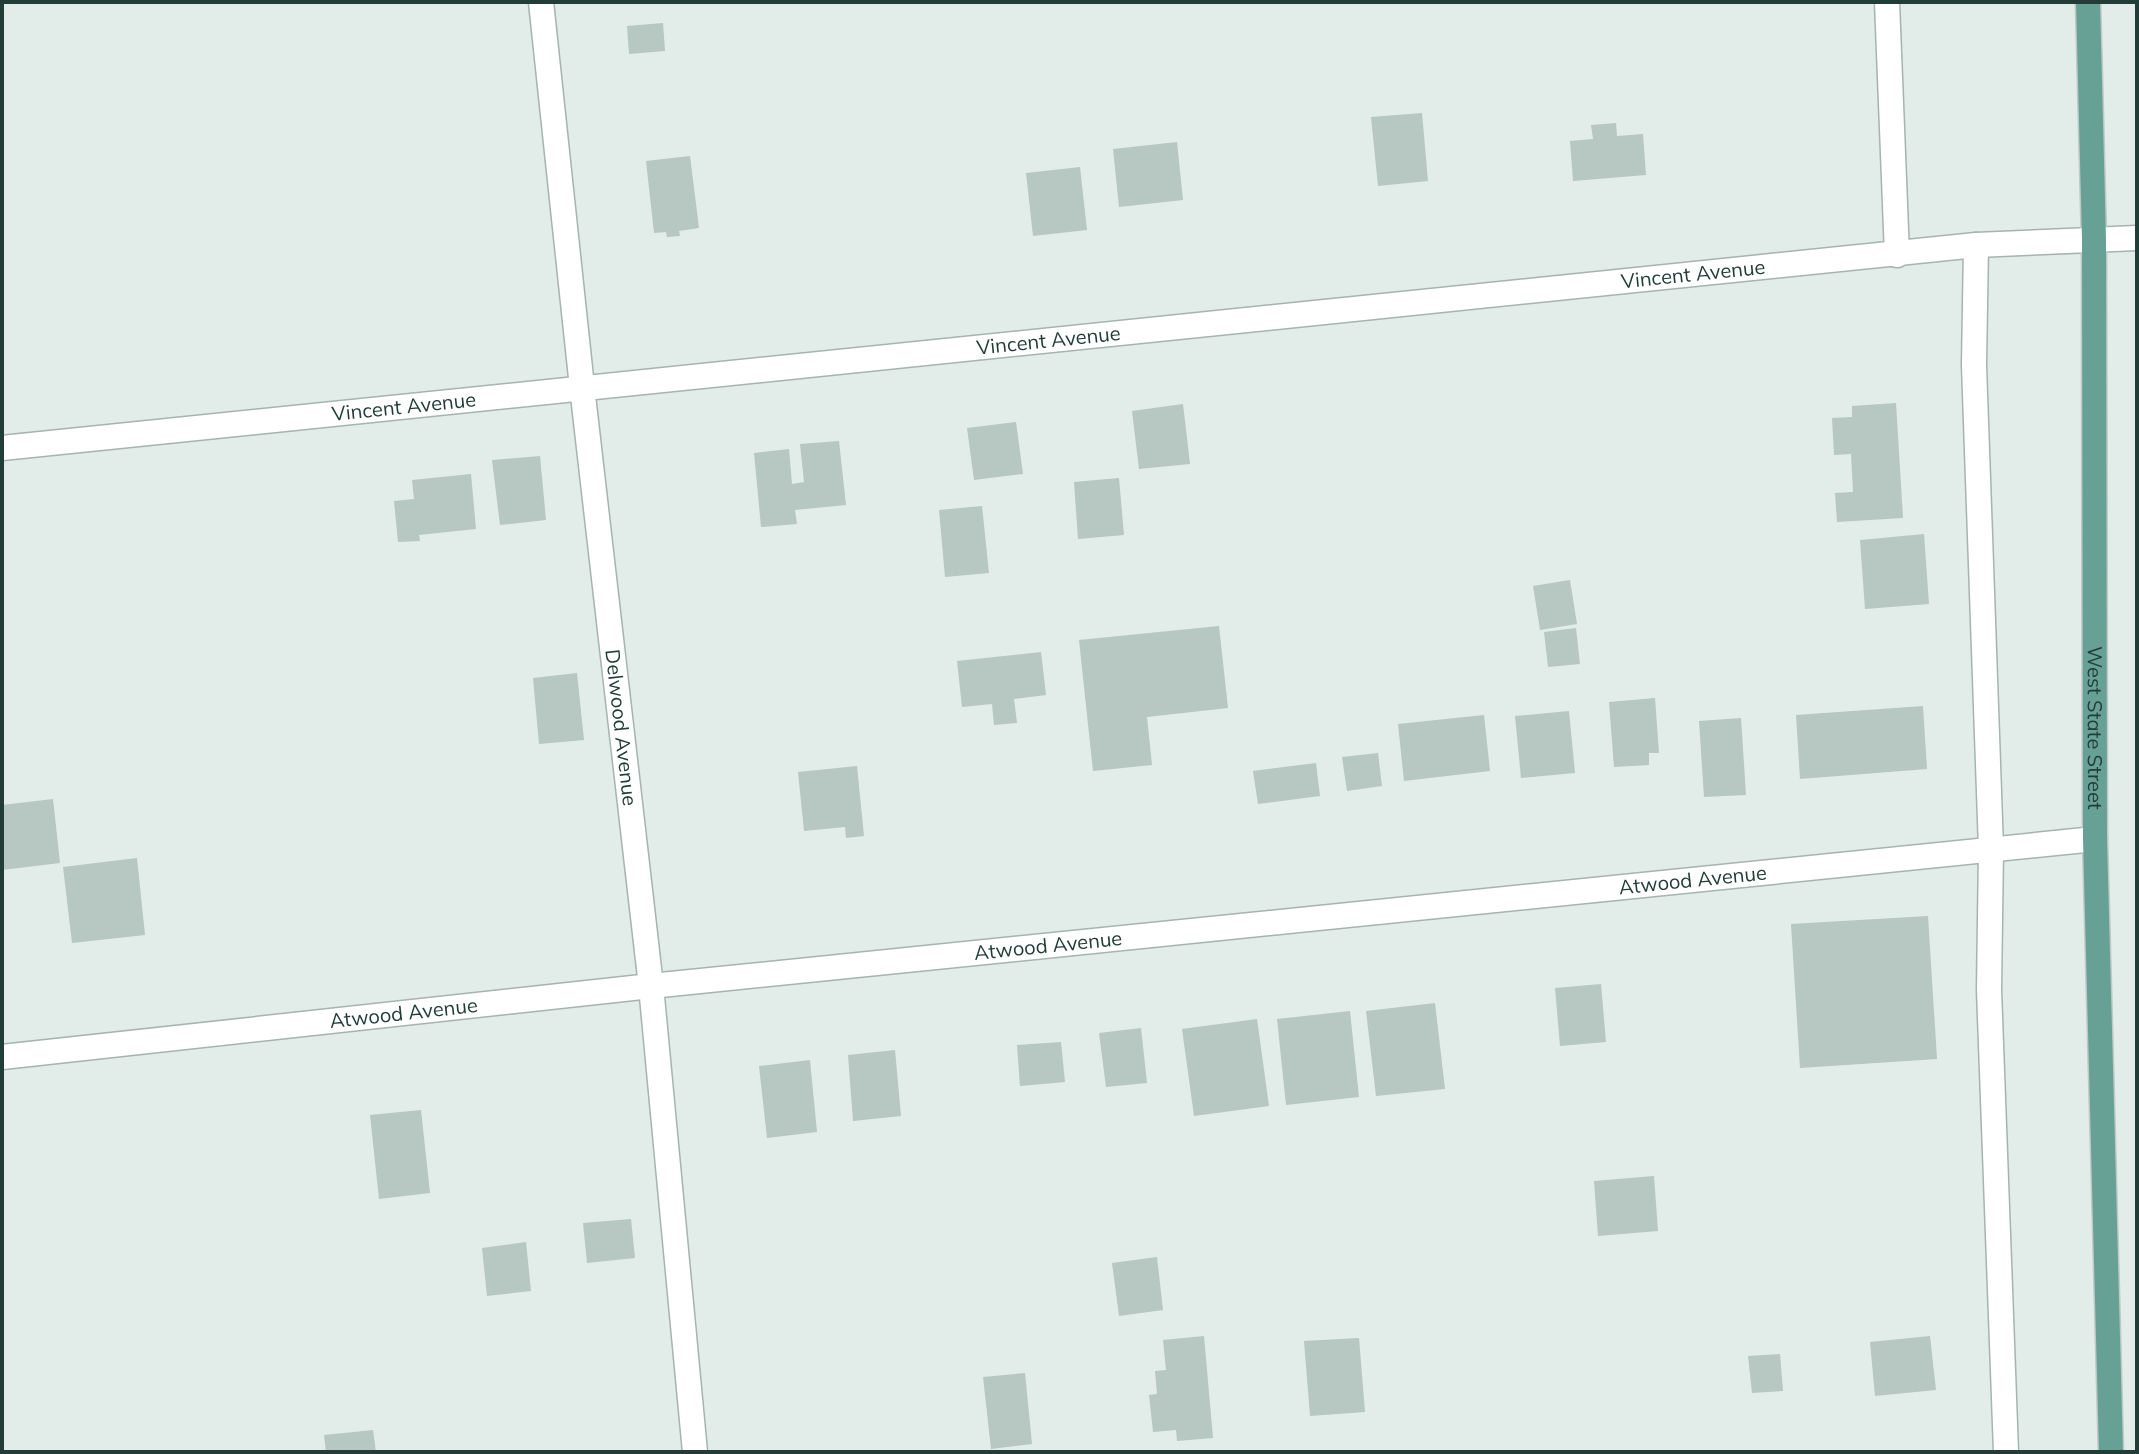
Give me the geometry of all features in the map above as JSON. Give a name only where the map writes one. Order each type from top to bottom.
[{"type":"main road","name":"West State Street","points":[[2088,2],[2094,240],[2095,839],[2111,1452]]},
{"type":"street","name":"Delwood Avenue","points":[[541,2],[651,986],[695,1452]]},
{"type":"street","points":[[1887,2],[1897,255]]},
{"type":"street","name":"Vincent Avenue","points":[[2,448],[1976,245],[2137,238]]},
{"type":"street","points":[[1976,245],[1974,365],[1991,849],[1989,990],[2006,1452]]},
{"type":"street","name":"Atwood Avenue","points":[[2,1057],[651,986],[2095,839]]},
{"type":"building","points":[[663,23],[665,51],[629,54],[627,26]]},
{"type":"building","points":[[1422,113],[1428,181],[1378,186],[1371,117]]},
{"type":"building","points":[[1616,123],[1617,136],[1643,134],[1646,175],[1573,181],[1570,141],[1593,139],[1591,125]]},
{"type":"building","points":[[1177,142],[1183,200],[1119,207],[1113,149]]},
{"type":"building","points":[[690,156],[699,228],[679,231],[680,236],[667,237],[666,232],[654,233],[646,161]]},
{"type":"building","points":[[1080,167],[1087,230],[1033,236],[1026,173]]},
{"type":"building","points":[[1896,403],[1903,518],[1837,522],[1835,493],[1853,492],[1851,454],[1834,455],[1832,418],[1852,417],[1852,406]]},
{"type":"building","points":[[1183,404],[1190,464],[1139,469],[1132,411]]},
{"type":"building","points":[[1016,422],[1023,474],[974,480],[967,428]]},
{"type":"building","points":[[839,441],[846,505],[795,510],[797,524],[761,527],[754,453],[789,449],[792,484],[804,482],[800,444]]},
{"type":"building","points":[[540,456],[546,520],[500,525],[492,460]]},
{"type":"building","points":[[471,474],[476,529],[419,535],[420,541],[398,542],[394,501],[414,499],[412,480]]},
{"type":"building","points":[[1119,478],[1124,535],[1078,539],[1074,482]]},
{"type":"building","points":[[982,506],[989,573],[945,577],[939,510]]},
{"type":"building","points":[[1924,534],[1929,604],[1865,609],[1860,540]]},
{"type":"building","points":[[1570,580],[1577,624],[1540,630],[1533,586]]},
{"type":"building","points":[[1219,626],[1228,708],[1147,717],[1152,765],[1093,771],[1079,640]]},
{"type":"building","points":[[1576,628],[1580,664],[1548,667],[1544,632]]},
{"type":"building","points":[[1041,652],[1046,695],[1014,699],[1017,723],[994,725],[992,704],[962,707],[957,661]]},
{"type":"building","points":[[577,673],[584,740],[539,744],[533,678]]},
{"type":"building","points":[[1655,698],[1659,753],[1649,753],[1649,765],[1614,767],[1609,702]]},
{"type":"building","points":[[1923,706],[1927,769],[1800,779],[1796,715]]},
{"type":"building","points":[[1569,711],[1575,773],[1521,778],[1515,716]]},
{"type":"building","points":[[1484,715],[1490,771],[1404,781],[1398,724]]},
{"type":"building","points":[[1741,718],[1746,795],[1704,797],[1699,721]]},
{"type":"building","points":[[1378,753],[1382,786],[1347,791],[1342,757]]},
{"type":"building","points":[[1316,763],[1320,796],[1258,804],[1253,771]]},
{"type":"building","points":[[857,766],[864,836],[846,838],[845,827],[804,831],[798,772]]},
{"type":"building","points":[[53,799],[60,863],[2,870],[2,805]]},
{"type":"building","points":[[137,858],[145,935],[72,943],[63,867]]},
{"type":"building","points":[[1928,916],[1937,1059],[1800,1068],[1791,924]]},
{"type":"building","points":[[1601,984],[1606,1042],[1560,1046],[1555,988]]},
{"type":"building","points":[[1435,1003],[1445,1089],[1376,1096],[1366,1011]]},
{"type":"building","points":[[1350,1011],[1359,1097],[1286,1105],[1277,1019]]},
{"type":"building","points":[[1257,1019],[1269,1106],[1194,1116],[1182,1029]]},
{"type":"building","points":[[1141,1028],[1147,1083],[1106,1087],[1099,1033]]},
{"type":"building","points":[[1061,1042],[1065,1082],[1020,1086],[1017,1045]]},
{"type":"building","points":[[895,1050],[901,1116],[853,1121],[848,1055]]},
{"type":"building","points":[[810,1060],[817,1132],[767,1138],[759,1066]]},
{"type":"building","points":[[421,1110],[430,1193],[379,1199],[370,1115]]},
{"type":"building","points":[[1654,1176],[1658,1231],[1598,1236],[1594,1181]]},
{"type":"building","points":[[631,1219],[635,1258],[587,1263],[583,1223]]},
{"type":"building","points":[[526,1242],[531,1291],[487,1296],[482,1248]]},
{"type":"building","points":[[1157,1257],[1163,1310],[1119,1316],[1112,1263]]},
{"type":"building","points":[[1204,1336],[1213,1438],[1177,1441],[1176,1430],[1153,1432],[1149,1395],[1157,1394],[1155,1371],[1166,1370],[1163,1340]]},
{"type":"building","points":[[1930,1336],[1936,1390],[1875,1396],[1870,1342]]},
{"type":"building","points":[[1359,1338],[1365,1412],[1310,1416],[1304,1341]]},
{"type":"building","points":[[1780,1354],[1783,1391],[1752,1393],[1748,1356]]},
{"type":"building","points":[[1025,1373],[1032,1444],[991,1449],[983,1377]]},
{"type":"building","points":[[373,1430],[376,1452],[326,1452],[324,1435]]}]
